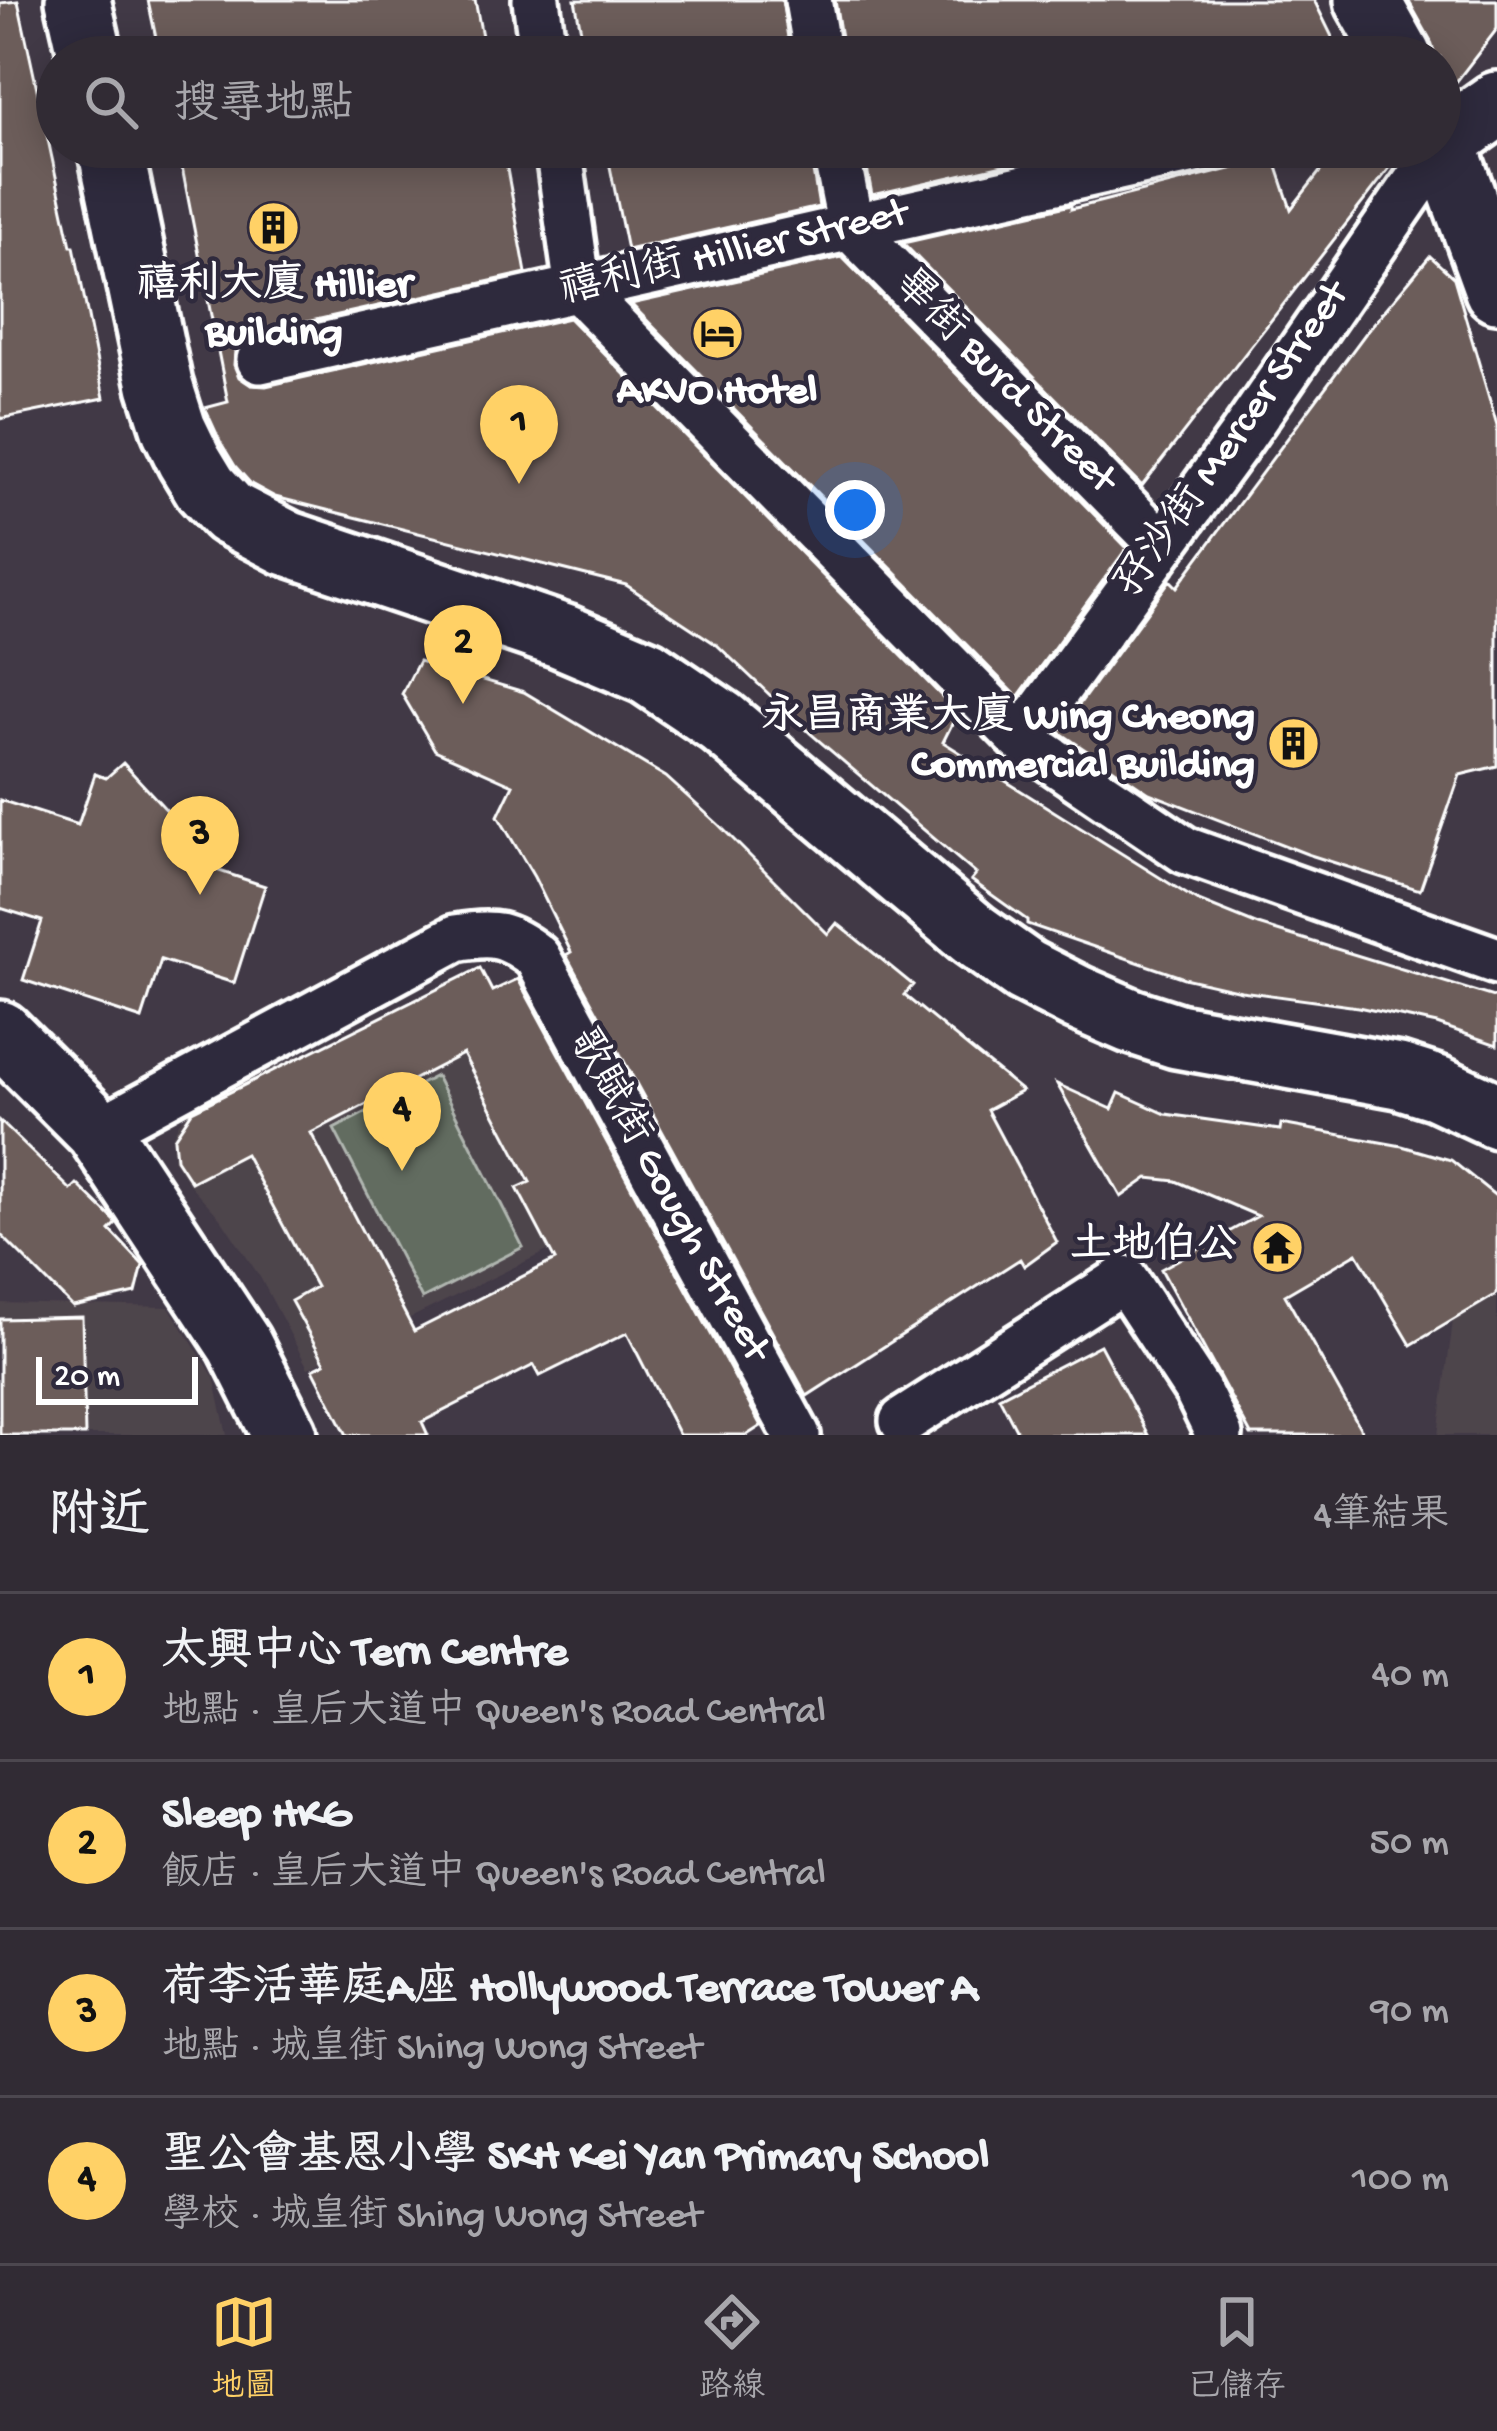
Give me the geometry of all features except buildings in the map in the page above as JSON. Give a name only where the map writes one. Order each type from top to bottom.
[{"type":"main road","points":[[78,0],[86,36]]},
{"type":"main road","points":[[1367,0],[1387,36]]},
{"type":"main road","points":[[1461,126],[1497,104]]},
{"type":"main road","points":[[114,168],[160,385],[174,429],[206,488],[229,513],[287,543],[562,636],[647,672],[721,722],[974,935],[1025,971],[1078,998],[1178,1036],[1400,1076],[1497,1116]]},
{"type":"main road","points":[[1453,168],[1497,290]]},
{"type":"main road","points":[[0,1033],[98,1131],[239,1344],[285,1435]]},
{"type":"street","points":[[536,0],[541,36]]},
{"type":"street","points":[[808,0],[814,36]]},
{"type":"street","points":[[561,168],[578,289],[1021,739],[1185,850],[1497,961]]},
{"type":"street","points":[[839,168],[851,228]]},
{"type":"street","name":"禧利街 Hillier Street","points":[[260,360],[1115,168]]},
{"type":"street","name":"孖沙街 Mercer Street","points":[[1021,739],[1240,439],[1421,168]]},
{"type":"street","name":"畢街 Burd Street","points":[[851,228],[1162,545]]},
{"type":"street","name":"歌賦街 Gough Street","points":[[98,1131],[456,938],[486,932],[514,939],[537,958],[797,1435]]},
{"type":"street","points":[[903,1421],[1124,1279],[1197,1390],[1219,1435]]},
{"type":"shaded area","points":[[481,967],[492,990],[513,979],[641,1205],[308,1368],[260,1277],[173,1159],[172,1137],[192,1107]]},
{"type":"shaded area","points":[[436,1076],[523,1247],[422,1299],[334,1129]]},
{"type":"shaded area","points":[[1497,1296],[1497,1435],[1438,1435],[1453,1321]]},
{"type":"shaded area","points":[[0,1303],[169,1307],[214,1377],[227,1435],[0,1435]]},
{"type":"place","name":"禧利大廈 Hillier Building","points":[[274,228]]},
{"type":"place","name":"AKVO Hotel","points":[[717,334]]},
{"type":"place","name":"太興中心 Tern Centre","points":[[519,484]]},
{"type":"place","name":"Sleep HKG","points":[[463,704]]},
{"type":"place","name":"永昌商業大廈 Wing Cheong Commercial Building","points":[[1294,743]]},
{"type":"place","name":"荷李活華庭A座 Hollywood Terrace Tower A","points":[[200,895]]},
{"type":"place","name":"聖公會基恩小學 SKH Kei Yan Primary School","points":[[402,1171]]},
{"type":"place","name":"土地伯公","points":[[1277,1248]]}]
